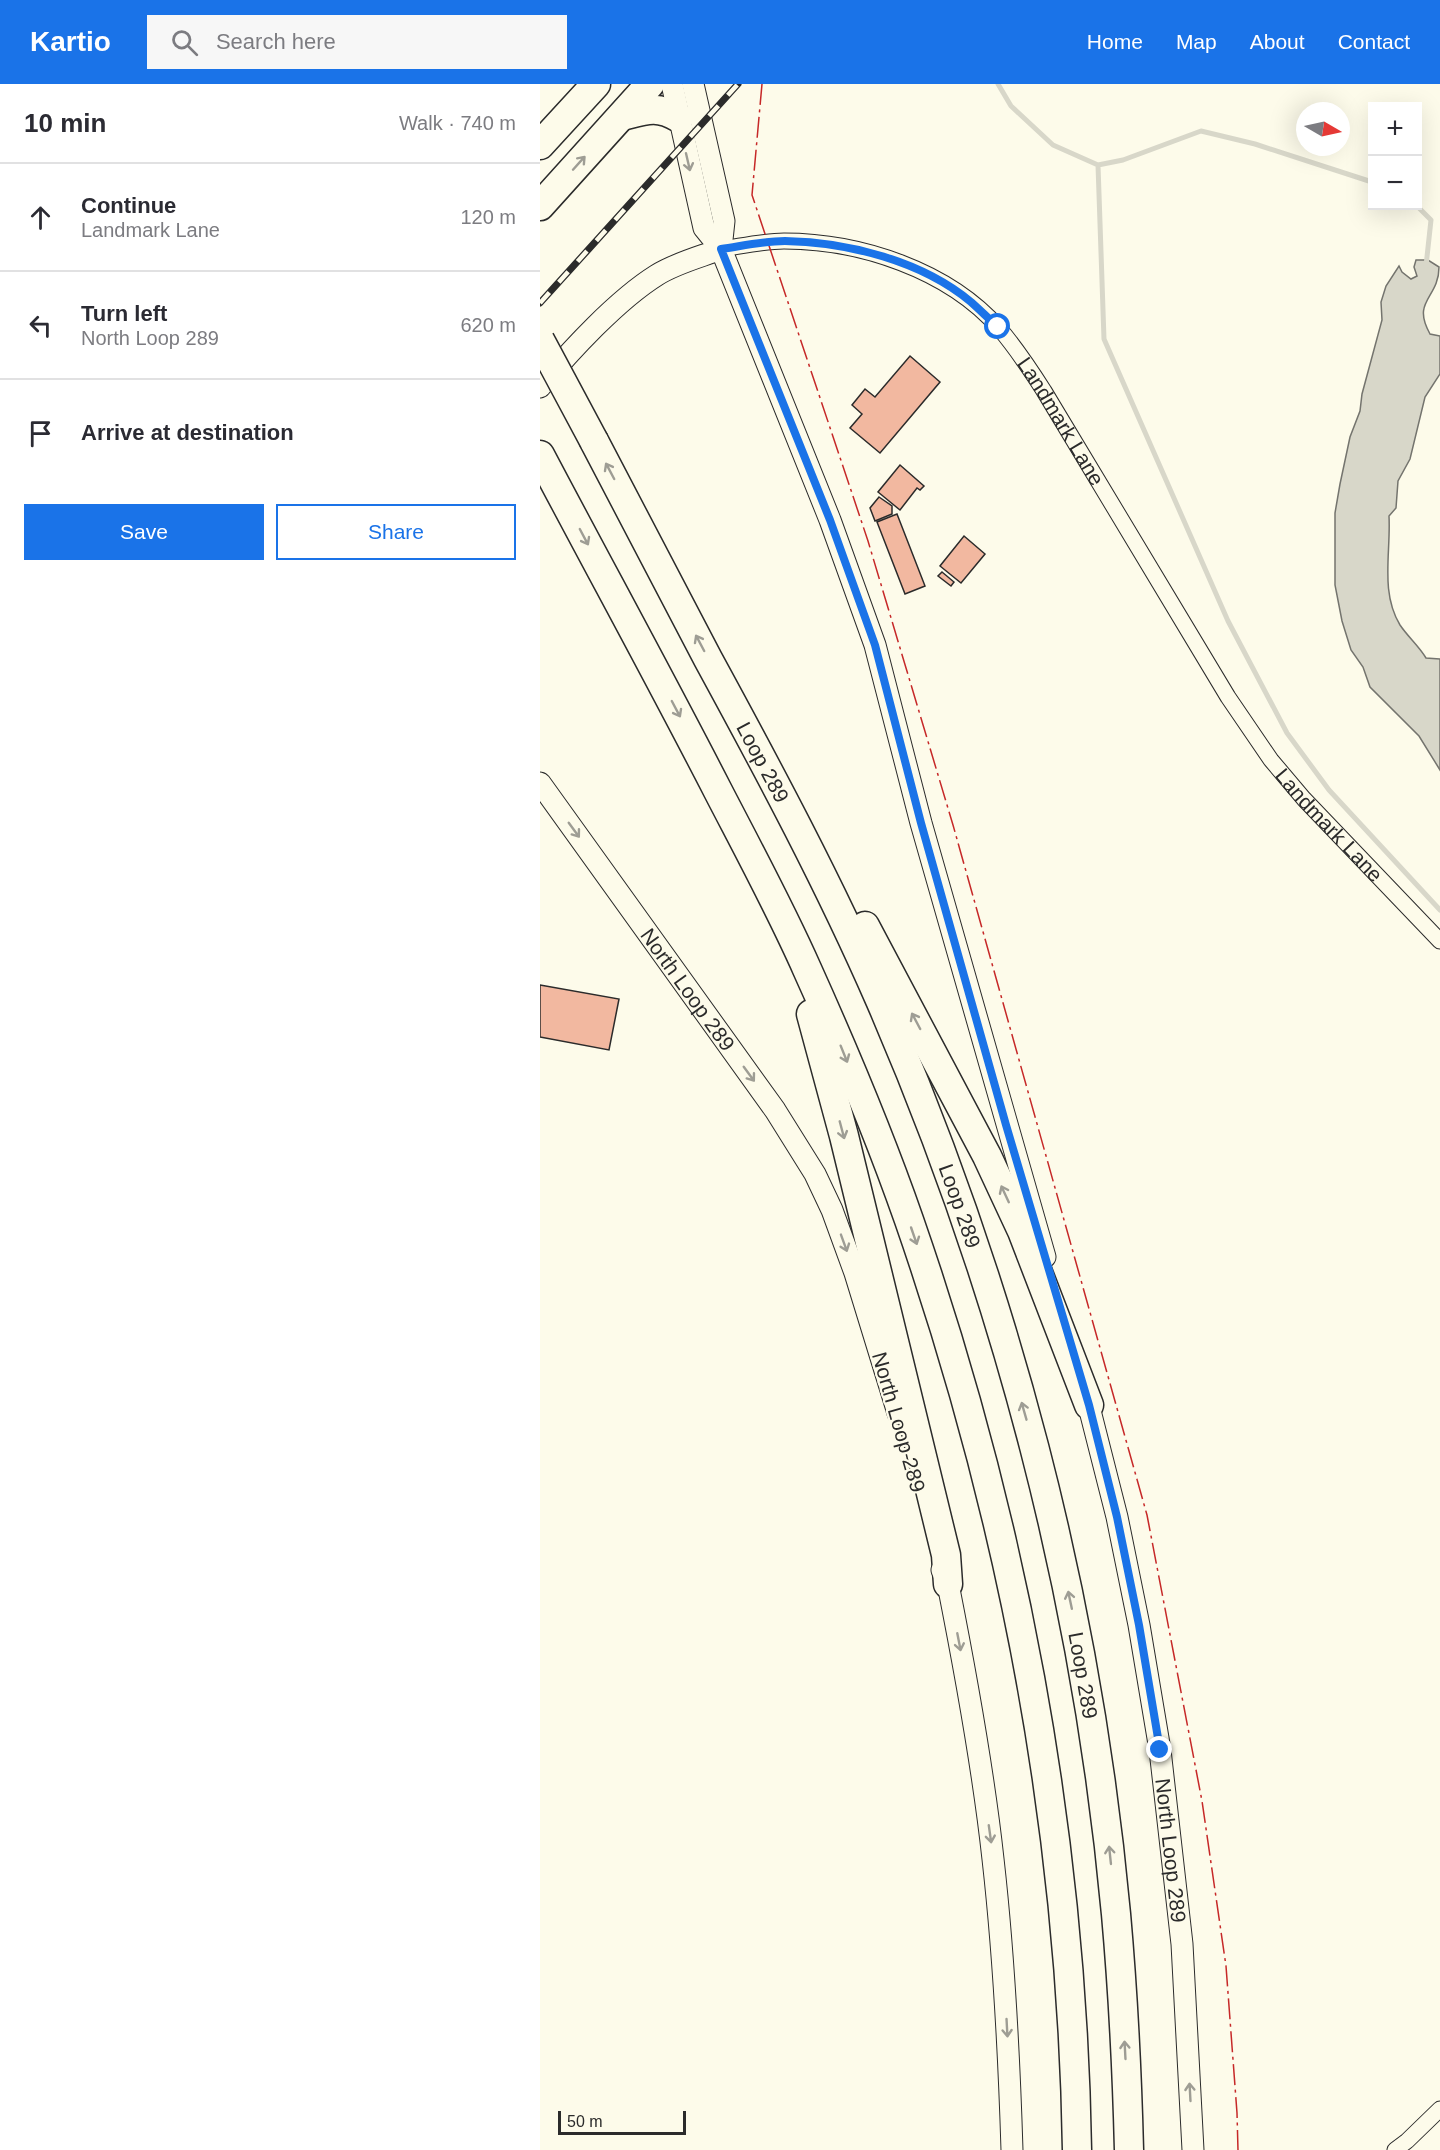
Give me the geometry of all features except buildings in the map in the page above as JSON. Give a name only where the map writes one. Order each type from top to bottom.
[{"type":"highway","points":[[540,145],[596,84]]},
{"type":"highway","points":[[540,206],[650,84]]},
{"type":"highway","points":[[622,116],[654,109],[668,111],[679,118]]},
{"type":"highway","name":"Loop 289","points":[[540,340],[748,732],[845,924],[909,1070],[950,1176],[989,1289],[1035,1447],[1070,1601],[1101,1782],[1122,1981],[1129,2150]]},
{"type":"highway","points":[[540,455],[761,874],[804,963],[839,1042],[908,1217],[943,1321],[990,1488],[1017,1608],[1040,1730],[1061,1886],[1069,1980],[1077,2150]]},
{"type":"highway","points":[[748,732],[852,903],[987,1156],[1022,1232],[1089,1405]]},
{"type":"highway","points":[[761,874],[807,998],[844,1136],[945,1555],[948,1584]]},
{"type":"main road","name":"North Loop 289","points":[[672,84],[704,228],[721,249],[830,520],[875,645],[921,823],[1006,1125],[1089,1405],[1117,1517],[1139,1625],[1160,1750],[1182,1944],[1193,2150]]},
{"type":"main road","name":"North Loop 289","points":[[693,84],[724,222],[721,249]]},
{"type":"main road","name":"Landmark Lane","points":[[540,387],[578,345],[622,302],[657,274],[721,249]]},
{"type":"main road","name":"North Loop 289","points":[[540,783],[775,1110],[815,1174],[832,1210],[855,1273],[893,1396],[937,1556],[948,1584],[979,1750],[993,1859],[1004,1974],[1012,2150]]},
{"type":"street","name":"Landmark Lane","points":[[721,249],[784,241],[837,246],[877,253],[928,275],[969,300],[998,327],[1044,391],[1228,697],[1271,760],[1304,799],[1440,941]]},
{"type":"street","points":[[1395,2150],[1440,2109]]},
{"type":"shaded area","points":[[1416,260],[1428,260],[1439,267],[1438,278],[1424,306],[1423,314],[1430,334],[1440,336],[1440,374],[1425,397],[1410,459],[1398,481],[1396,508],[1389,516],[1388,586],[1394,612],[1400,625],[1426,658],[1440,659],[1440,770],[1419,736],[1370,687],[1363,667],[1351,650],[1342,621],[1335,585],[1335,513],[1350,437],[1360,411],[1362,394],[1382,320],[1381,302],[1386,286],[1399,266],[1402,272],[1411,279],[1417,276],[1414,267]]},
{"type":"waterway","points":[[998,84],[1011,106],[1053,145],[1098,165],[1123,160],[1201,131],[1255,144],[1368,181]]},
{"type":"waterway","points":[[1098,165],[1104,339],[1228,621],[1287,733],[1329,790],[1440,910]]},
{"type":"waterway","points":[[1421,210],[1431,220],[1426,266]]},
{"type":"railway","points":[[540,303],[738,84]]},
{"type":"power","points":[[762,84],[752,195],[868,541],[953,825],[1147,1515],[1202,1801],[1226,1966],[1238,2150]]},
{"type":"route","points":[[998,327],[969,300],[928,275],[877,253],[837,246],[784,241],[721,249],[830,520],[875,645],[921,823],[1006,1125],[1089,1405],[1117,1517],[1139,1625],[1160,1750]]}]
